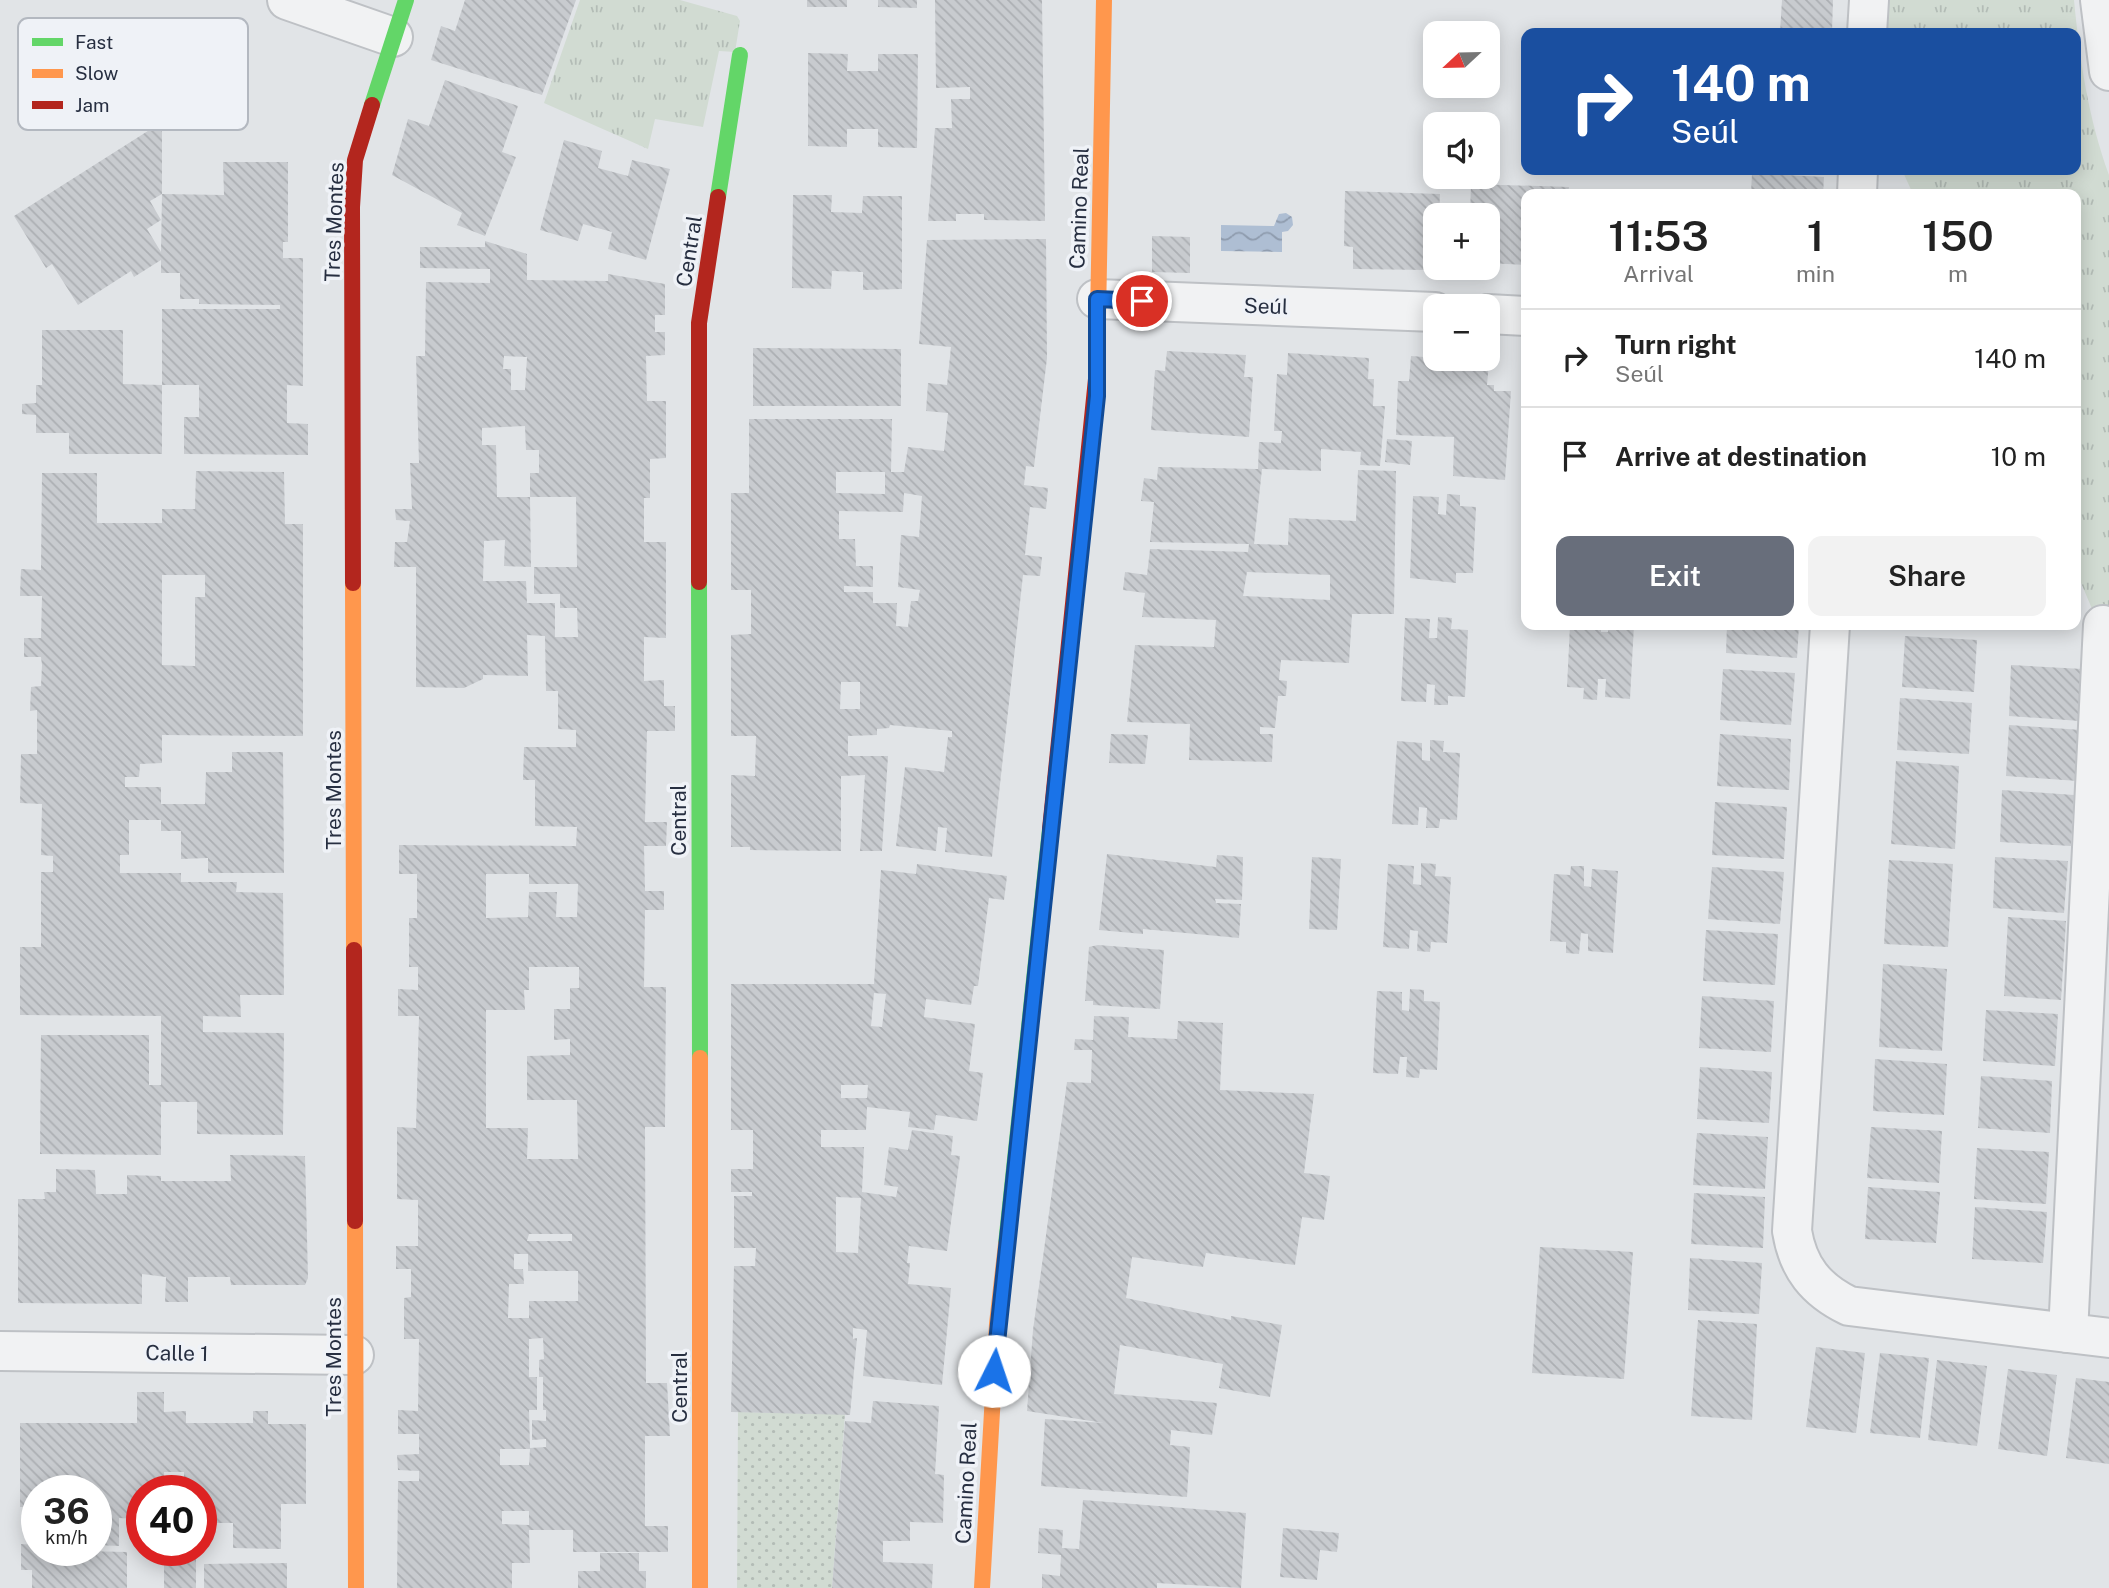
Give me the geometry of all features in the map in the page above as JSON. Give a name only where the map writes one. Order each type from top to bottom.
[{"type":"street","points":[[287,0],[393,37]]},
{"type":"street","name":"Tres Montes","points":[[356,1588],[352,207],[355,160],[407,0]]},
{"type":"street","name":"Camino Real","points":[[982,1588],[997,1324],[1097,396],[1104,0]]},
{"type":"street","points":[[1867,28],[1869,0]]},
{"type":"street","points":[[2100,0],[2109,71]]},
{"type":"street","name":"Central","points":[[700,1588],[699,323],[740,55]]},
{"type":"street","name":"Seúl","points":[[1097,299],[1423,312]]},
{"type":"street","points":[[1500,315],[1521,316]]},
{"type":"street","points":[[2068,1333],[2096,623]]},
{"type":"street","points":[[1830,630],[1793,1217],[1795,1249],[1813,1282],[1829,1297],[1849,1306],[2109,1338]]},
{"type":"street","name":"Calle 1","points":[[0,1351],[354,1355]]},
{"type":"green space","points":[[580,0],[680,0],[737,16],[740,21],[735,52],[719,51],[703,127],[655,119],[648,149],[544,103]]},
{"type":"green space","points":[[1888,0],[2074,0],[2077,28],[1887,28]]},
{"type":"green space","points":[[2081,58],[2096,132],[2109,175],[2109,649],[2081,583],[2081,189],[1911,189],[1904,175],[2081,175]]},
{"type":"green space","points":[[738,1412],[845,1414],[832,1588],[737,1588]]},
{"type":"water","points":[[1286,213],[1292,217],[1293,225],[1288,231],[1282,232],[1282,252],[1221,251],[1221,225],[1274,226],[1279,214]]},
{"type":"building","points":[[465,0],[576,0],[542,95],[431,60],[441,26],[455,31]]},
{"type":"building","points":[[807,0],[847,0],[847,7],[807,7]]},
{"type":"building","points":[[878,0],[917,0],[917,8],[878,7]]},
{"type":"building","points":[[935,0],[1042,0],[1045,221],[984,220],[984,214],[956,214],[956,221],[928,221],[935,128],[952,128],[951,99],[970,99],[970,87],[936,88]]},
{"type":"building","points":[[1782,0],[1833,0],[1832,28],[1780,28]]},
{"type":"building","points":[[808,53],[848,54],[847,71],[878,71],[878,54],[918,54],[917,148],[878,147],[878,129],[847,129],[847,147],[808,146]]},
{"type":"building","points":[[445,80],[518,106],[502,152],[516,157],[485,236],[457,225],[462,213],[392,175],[408,119],[429,126]]},
{"type":"building","points":[[149,130],[162,130],[162,194],[224,195],[223,162],[288,162],[288,242],[283,242],[283,258],[303,258],[303,386],[287,385],[287,423],[308,424],[308,455],[184,454],[184,417],[199,417],[199,385],[162,385],[162,309],[280,309],[280,305],[199,304],[199,299],[180,299],[180,273],[161,273],[161,260],[134,277],[131,271],[78,305],[52,264],[46,268],[14,216]],"holes":[[[162,194],[161,252],[147,229],[161,220],[150,201]]]},
{"type":"building","points":[[564,140],[602,151],[598,168],[628,176],[632,160],[670,169],[646,260],[608,249],[612,232],[583,224],[578,241],[540,230]]},
{"type":"building","points":[[1752,175],[1824,177],[1823,189],[1751,189]]},
{"type":"building","points":[[1500,185],[1569,187],[1521,189],[1521,265],[1500,264],[1500,203],[1470,203],[1471,189],[1500,189]]},
{"type":"building","points":[[1345,191],[1440,194],[1440,203],[1423,203],[1423,270],[1353,269],[1353,247],[1344,246]]},
{"type":"building","points":[[793,195],[832,195],[831,212],[862,213],[863,196],[902,196],[902,289],[863,290],[863,272],[832,271],[831,289],[792,288]]},
{"type":"building","points":[[1152,236],[1190,237],[1190,273],[1152,272]]},
{"type":"building","points":[[1046,239],[1047,358],[1034,467],[1026,466],[1024,485],[1048,488],[1046,509],[1030,507],[1025,555],[1042,557],[1040,576],[1023,575],[992,857],[945,852],[947,828],[938,827],[936,851],[896,846],[905,767],[944,772],[948,737],[952,737],[952,731],[890,725],[889,728],[877,729],[877,735],[848,736],[848,756],[888,756],[882,851],[860,851],[865,775],[841,776],[841,851],[750,850],[750,847],[731,847],[731,775],[755,776],[756,736],[731,736],[731,635],[751,634],[751,590],[731,590],[731,493],[749,493],[749,419],[892,419],[891,472],[904,472],[908,447],[944,451],[948,413],[926,411],[928,383],[947,385],[951,347],[919,344],[927,240]],"holes":[[[836,472],[885,472],[885,494],[836,493]],[[904,493],[922,496],[919,537],[901,535],[898,587],[920,590],[918,601],[911,601],[908,627],[896,626],[897,603],[873,603],[873,592],[844,592],[844,586],[873,587],[873,566],[856,566],[855,539],[839,539],[839,511],[903,512]],[[841,682],[860,682],[860,709],[840,709]]]},
{"type":"building","points":[[485,241],[527,254],[527,280],[608,281],[608,274],[665,284],[665,315],[655,315],[655,332],[665,332],[665,355],[646,356],[647,401],[666,401],[666,458],[650,459],[650,498],[644,498],[644,542],[666,542],[666,638],[644,637],[644,681],[664,680],[664,706],[675,706],[675,731],[647,731],[645,822],[667,822],[666,846],[644,846],[645,891],[664,891],[664,910],[645,910],[644,987],[666,987],[665,1127],[645,1127],[646,1383],[667,1383],[670,1436],[645,1436],[645,1526],[668,1526],[668,1552],[573,1552],[573,1530],[529,1530],[530,1563],[512,1563],[512,1588],[397,1588],[398,1481],[419,1481],[419,1471],[398,1470],[397,1455],[419,1454],[419,1434],[398,1434],[398,1410],[418,1411],[419,1339],[404,1339],[404,1298],[411,1297],[411,1269],[396,1269],[396,1246],[418,1246],[418,1200],[397,1199],[397,1127],[416,1128],[419,1016],[398,1016],[398,989],[418,990],[418,967],[409,967],[409,918],[417,918],[417,874],[399,874],[399,845],[576,846],[577,827],[535,826],[535,780],[523,780],[524,747],[576,747],[576,730],[558,729],[558,691],[546,691],[545,636],[527,635],[528,676],[483,675],[483,679],[464,688],[416,687],[416,567],[394,567],[395,542],[407,542],[410,521],[396,520],[395,509],[412,509],[410,463],[419,463],[416,356],[425,356],[426,282],[490,283],[490,269],[420,268],[420,247],[485,247]],"holes":[[[504,356],[527,357],[525,390],[511,390],[511,369],[503,369]],[[525,426],[526,450],[539,450],[539,473],[530,473],[530,497],[497,497],[496,445],[482,445],[482,428]],[[530,497],[576,497],[577,567],[534,567],[534,594],[560,594],[560,608],[577,608],[578,637],[555,637],[555,603],[527,603],[526,581],[483,581],[484,541],[505,540],[504,566],[531,567]],[[486,874],[529,874],[529,884],[578,884],[577,917],[556,917],[557,892],[529,892],[528,917],[486,918]],[[529,967],[579,967],[579,988],[570,988],[570,1009],[554,1009],[554,1040],[570,1039],[570,1055],[527,1056],[527,1100],[577,1100],[578,1159],[527,1159],[528,1128],[486,1128],[486,1010],[525,1010],[524,990],[529,990]],[[529,1234],[572,1234],[572,1241],[527,1241]],[[514,1254],[528,1254],[528,1271],[578,1271],[578,1301],[529,1301],[529,1318],[508,1318],[509,1284],[524,1284],[523,1269],[514,1269]],[[543,1338],[544,1359],[539,1360],[539,1377],[543,1377],[543,1410],[546,1410],[546,1421],[532,1420],[532,1440],[546,1439],[546,1447],[530,1448],[529,1410],[537,1410],[537,1377],[529,1377],[529,1339]],[[500,1449],[530,1449],[529,1465],[500,1465]],[[502,1511],[529,1511],[529,1525],[502,1524]]]},
{"type":"building","points":[[42,330],[123,330],[123,384],[162,385],[162,454],[69,454],[69,433],[36,433],[36,415],[22,414],[22,404],[36,403],[36,385],[42,385]]},
{"type":"building","points":[[753,348],[901,349],[901,406],[753,406]]},
{"type":"building","points":[[1167,351],[1246,355],[1244,377],[1253,377],[1249,437],[1151,430],[1155,370],[1165,371]]},
{"type":"building","points":[[1288,353],[1369,358],[1368,379],[1374,379],[1373,406],[1385,406],[1380,466],[1360,465],[1361,452],[1321,449],[1321,471],[1262,469],[1254,544],[1288,545],[1289,518],[1356,521],[1358,470],[1396,471],[1394,614],[1352,614],[1349,663],[1281,660],[1279,680],[1287,681],[1286,696],[1278,696],[1275,728],[1260,727],[1260,734],[1273,734],[1272,762],[1189,760],[1190,724],[1127,722],[1135,645],[1214,647],[1216,620],[1142,617],[1145,593],[1123,590],[1125,572],[1147,575],[1150,549],[1248,552],[1249,544],[1150,542],[1154,502],[1141,501],[1144,478],[1157,480],[1158,467],[1258,469],[1259,442],[1281,443],[1282,431],[1274,431],[1277,374],[1287,375]],"holes":[[[1247,572],[1330,575],[1330,600],[1243,596]]]},
{"type":"building","points":[[1411,356],[1423,357],[1423,371],[1488,371],[1487,385],[1494,385],[1494,391],[1511,391],[1505,480],[1453,476],[1454,437],[1396,435],[1398,381],[1409,381]]},
{"type":"building","points":[[1387,439],[1412,441],[1410,465],[1385,462]]},
{"type":"building","points":[[196,471],[284,472],[285,524],[303,524],[303,736],[162,735],[162,763],[140,764],[139,777],[125,777],[125,787],[161,787],[161,804],[205,804],[206,772],[232,772],[232,752],[283,752],[284,873],[208,873],[208,858],[181,859],[181,831],[161,831],[161,820],[129,820],[129,855],[120,855],[120,873],[181,873],[181,882],[237,882],[236,892],[283,893],[284,995],[240,995],[241,1017],[203,1016],[203,1032],[284,1033],[283,1135],[197,1134],[197,1102],[161,1102],[161,1155],[40,1154],[41,1035],[149,1035],[149,1085],[161,1085],[161,1016],[20,1015],[20,947],[41,947],[41,872],[53,872],[53,856],[41,855],[42,804],[20,803],[21,754],[37,754],[37,710],[30,711],[31,687],[41,686],[42,665],[41,657],[24,657],[24,638],[41,638],[42,596],[20,596],[21,569],[41,570],[42,473],[97,473],[97,523],[162,523],[162,509],[195,509]],"holes":[[[162,575],[205,575],[205,597],[195,597],[195,666],[162,665]]]},
{"type":"building","points":[[1447,494],[1460,495],[1460,506],[1476,507],[1473,573],[1456,573],[1456,583],[1410,578],[1413,496],[1439,497],[1438,514],[1446,515]]},
{"type":"building","points":[[1438,617],[1452,618],[1451,629],[1468,630],[1465,697],[1448,696],[1448,705],[1434,705],[1435,685],[1427,684],[1426,702],[1401,701],[1405,618],[1430,619],[1429,638],[1437,638]]},
{"type":"building","points":[[1570,630],[1634,630],[1630,699],[1605,697],[1606,679],[1598,679],[1597,700],[1583,699],[1584,688],[1567,687]]},
{"type":"building","points":[[1727,630],[1799,630],[1797,658],[1726,653]]},
{"type":"building","points":[[1905,636],[1977,640],[1974,692],[1902,687]]},
{"type":"building","points":[[2011,665],[2083,669],[2080,721],[2009,716]]},
{"type":"building","points":[[1723,669],[1795,673],[1791,725],[1720,720]]},
{"type":"building","points":[[1900,698],[1972,703],[1969,754],[1897,750]]},
{"type":"building","points":[[2009,725],[2081,730],[2078,781],[2006,776]]},
{"type":"building","points":[[1111,734],[1148,735],[1145,764],[1109,763]]},
{"type":"building","points":[[1720,734],[1791,739],[1789,790],[1717,786]]},
{"type":"building","points":[[1430,740],[1444,741],[1443,752],[1460,753],[1457,820],[1440,819],[1439,828],[1426,828],[1427,808],[1419,807],[1418,825],[1392,824],[1397,741],[1422,743],[1422,760],[1430,761]]},
{"type":"building","points":[[1896,761],[1959,766],[1955,849],[1891,844]]},
{"type":"building","points":[[2002,790],[2074,795],[2071,846],[2000,842]]},
{"type":"building","points":[[1715,802],[1787,807],[1784,859],[1712,855]]},
{"type":"building","points":[[1107,854],[1216,867],[1217,855],[1243,857],[1242,900],[1215,899],[1216,903],[1241,904],[1239,938],[1143,929],[1143,934],[1099,930]]},
{"type":"building","points":[[1312,857],[1341,859],[1337,930],[1309,929]]},
{"type":"building","points":[[1995,857],[2068,861],[2064,913],[1993,908]]},
{"type":"building","points":[[1889,860],[1953,864],[1948,947],[1884,944]]},
{"type":"building","points":[[1421,863],[1436,864],[1435,876],[1451,877],[1447,943],[1431,942],[1430,952],[1417,951],[1418,931],[1410,930],[1409,949],[1383,947],[1388,864],[1414,866],[1413,884],[1421,885]]},
{"type":"building","points":[[917,864],[1007,876],[1004,900],[989,898],[978,986],[974,986],[971,1005],[926,999],[924,1017],[975,1024],[969,1071],[983,1073],[977,1121],[936,1115],[934,1130],[908,1127],[910,1112],[867,1107],[866,1130],[821,1130],[821,1147],[864,1147],[862,1192],[896,1197],[898,1187],[884,1185],[889,1147],[908,1150],[912,1130],[953,1136],[951,1155],[960,1156],[947,1251],[909,1246],[907,1263],[910,1263],[908,1284],[951,1288],[942,1385],[863,1376],[867,1330],[853,1328],[853,1339],[857,1338],[850,1415],[731,1412],[734,1266],[755,1266],[756,1248],[734,1248],[734,1196],[752,1196],[752,1192],[731,1192],[731,1169],[753,1169],[753,1130],[731,1130],[731,984],[874,984],[881,870],[916,874]],"holes":[[[874,993],[886,994],[882,1027],[871,1026]],[[841,1085],[868,1085],[867,1098],[841,1098]],[[836,1197],[861,1198],[858,1253],[836,1252]]]},
{"type":"building","points":[[1571,866],[1584,866],[1584,886],[1591,887],[1592,869],[1618,871],[1613,953],[1588,951],[1588,934],[1581,933],[1579,954],[1566,953],[1566,942],[1550,941],[1554,874],[1570,875]]},
{"type":"building","points":[[1712,867],[1784,872],[1780,924],[1708,919]]},
{"type":"building","points":[[2008,917],[2066,921],[2061,1000],[2004,996]]},
{"type":"building","points":[[1706,930],[1778,934],[1775,985],[1703,981]]},
{"type":"building","points":[[1098,945],[1164,950],[1160,1009],[1093,1005],[1093,1001],[1085,1001],[1089,947]]},
{"type":"building","points":[[1883,964],[1947,969],[1942,1051],[1879,1047]]},
{"type":"building","points":[[1410,989],[1424,990],[1424,1001],[1440,1002],[1437,1070],[1420,1069],[1419,1078],[1406,1077],[1407,1057],[1400,1057],[1398,1074],[1373,1073],[1377,991],[1402,992],[1402,1010],[1409,1011]]},
{"type":"building","points":[[1702,996],[1774,1001],[1771,1052],[1699,1048]]},
{"type":"building","points":[[1986,1010],[2058,1014],[2055,1066],[1983,1061]]},
{"type":"building","points":[[1094,1016],[1129,1017],[1128,1037],[1177,1039],[1178,1021],[1223,1023],[1220,1090],[1314,1094],[1304,1173],[1330,1176],[1324,1220],[1302,1217],[1295,1265],[1206,1253],[1203,1267],[1132,1257],[1126,1298],[1231,1320],[1231,1316],[1282,1325],[1270,1397],[1219,1388],[1223,1364],[1120,1345],[1114,1394],[1217,1403],[1212,1435],[1171,1430],[1170,1445],[1190,1447],[1187,1497],[1041,1486],[1045,1419],[1104,1423],[1027,1411],[1033,1330],[1067,1082],[1091,1083],[1092,1050],[1074,1050],[1075,1039],[1093,1040]]},
{"type":"building","points":[[1875,1059],[1947,1064],[1944,1115],[1873,1111]]},
{"type":"building","points":[[1700,1067],[1772,1072],[1769,1123],[1697,1119]]},
{"type":"building","points":[[1981,1076],[2052,1081],[2050,1133],[1978,1128]]},
{"type":"building","points":[[1871,1127],[1942,1131],[1939,1183],[1867,1178]]},
{"type":"building","points":[[1697,1133],[1768,1137],[1765,1189],[1693,1185]]},
{"type":"building","points":[[1977,1148],[2049,1152],[2046,1204],[1974,1199]]},
{"type":"building","points":[[230,1155],[305,1156],[308,1278],[305,1285],[231,1285],[230,1277],[188,1277],[188,1302],[165,1302],[166,1277],[142,1274],[142,1304],[18,1303],[18,1199],[45,1199],[44,1192],[56,1192],[56,1169],[95,1170],[96,1194],[127,1194],[127,1175],[161,1176],[161,1181],[231,1181]]},
{"type":"building","points":[[1868,1187],[1940,1192],[1936,1243],[1865,1239]]},
{"type":"building","points":[[1694,1193],[1765,1197],[1763,1248],[1691,1244]]},
{"type":"building","points":[[1975,1207],[2047,1212],[2043,1263],[1972,1259]]},
{"type":"building","points":[[1540,1247],[1633,1252],[1624,1379],[1532,1373]]},
{"type":"building","points":[[1690,1258],[1762,1263],[1759,1314],[1688,1310]]},
{"type":"building","points":[[1698,1320],[1757,1324],[1752,1420],[1691,1416]]},
{"type":"building","points":[[1816,1347],[1865,1353],[1856,1433],[1806,1427]]},
{"type":"building","points":[[1880,1353],[1929,1358],[1920,1438],[1870,1433]]},
{"type":"building","points":[[1937,1360],[1987,1366],[1977,1446],[1928,1440]]},
{"type":"building","points":[[2008,1369],[2057,1375],[2047,1456],[1998,1449]]},
{"type":"building","points":[[2076,1378],[2109,1382],[2109,1464],[2066,1458]]},
{"type":"building","points":[[137,1392],[164,1392],[164,1412],[186,1411],[186,1423],[253,1423],[253,1411],[268,1411],[268,1424],[306,1424],[306,1504],[281,1504],[281,1549],[233,1548],[233,1523],[217,1523],[217,1475],[164,1472],[164,1475],[126,1475],[126,1518],[119,1518],[119,1546],[112,1546],[112,1475],[21,1475],[20,1507],[20,1423],[137,1423]]},
{"type":"building","points":[[873,1401],[939,1406],[935,1474],[944,1475],[943,1523],[910,1522],[910,1541],[883,1541],[883,1562],[933,1564],[932,1588],[832,1588],[845,1421],[871,1423]]},
{"type":"building","points":[[1083,1500],[1246,1513],[1241,1588],[1157,1583],[1157,1588],[1042,1588],[1042,1574],[1060,1576],[1061,1555],[1038,1553],[1039,1528],[1063,1530],[1062,1548],[1079,1549]]},
{"type":"building","points":[[1283,1528],[1339,1533],[1337,1552],[1320,1550],[1317,1580],[1280,1577]]},
{"type":"building","points":[[112,1552],[126,1552],[127,1588],[32,1588],[32,1570],[21,1570],[21,1566],[112,1566]]},
{"type":"building","points":[[600,1553],[639,1553],[639,1571],[646,1571],[646,1588],[578,1588],[578,1571],[600,1571]]},
{"type":"building","points":[[287,1563],[287,1588],[204,1588],[204,1566],[217,1566],[217,1564]]},
{"type":"building","points":[[164,1566],[196,1566],[196,1588],[164,1588]]},
{"type":"traffic: fast","points":[[372,105],[406,0]]},
{"type":"traffic: fast","points":[[718,197],[740,55]]},
{"type":"traffic: fast","points":[[699,582],[700,1058]]},
{"type":"traffic: fast","points":[[1006,1244],[1050,829]]},
{"type":"traffic: slow","points":[[1097,369],[1104,0]]},
{"type":"traffic: slow","points":[[353,583],[354,950]]},
{"type":"traffic: slow","points":[[700,1058],[700,1588]]},
{"type":"traffic: slow","points":[[355,1221],[356,1588]]},
{"type":"traffic: slow","points":[[982,1588],[997,1324],[1006,1244]]},
{"type":"traffic: jam","points":[[353,583],[352,207],[355,160],[372,105]]},
{"type":"traffic: jam","points":[[699,582],[699,323],[718,197]]},
{"type":"traffic: jam","points":[[1050,829],[1097,369]]},
{"type":"traffic: jam","points":[[354,950],[355,1221]]},
{"type":"route","points":[[994,1371],[1097,396],[1097,299],[1142,301]]}]
